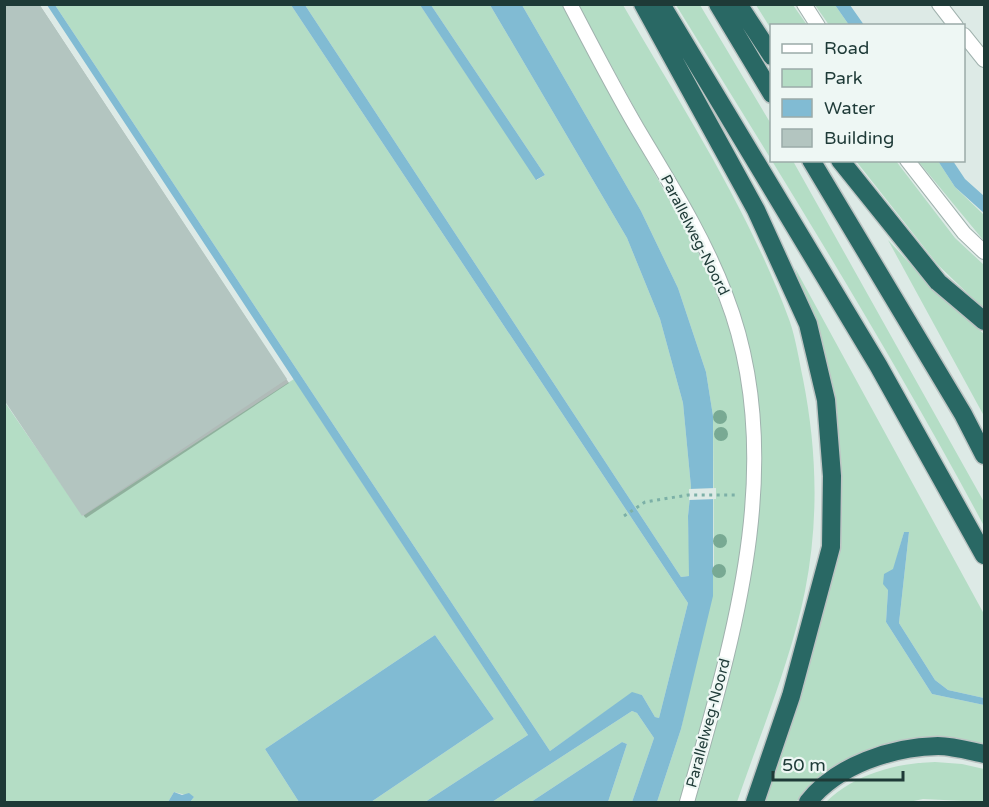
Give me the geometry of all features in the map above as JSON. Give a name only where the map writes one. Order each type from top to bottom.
[{"type":"highway","points":[[643,4],[756,210],[808,324],[826,400],[832,476],[831,547],[791,696],[755,802]]},
{"type":"highway","points":[[662,4],[879,365],[984,555]]},
{"type":"highway","points":[[718,4],[770,92]]},
{"type":"highway","points":[[738,4],[770,54]]},
{"type":"highway","points":[[812,162],[963,414],[984,455]]},
{"type":"highway","points":[[842,162],[938,282],[984,321]]},
{"type":"highway","points":[[808,802],[848,771],[882,755],[908,749],[940,746],[984,754]]},
{"type":"street","name":"Parallelweg-Noord","points":[[570,4],[701,243],[726,295],[735,322],[748,387],[753,437],[753,496],[749,546],[739,599],[687,802]]},
{"type":"street","points":[[804,4],[817,24]]},
{"type":"street","points":[[939,4],[954,24]]},
{"type":"street","points":[[965,37],[984,60]]},
{"type":"street","points":[[909,162],[964,233],[984,252]]},
{"type":"path","points":[[624,516],[645,502],[688,495],[753,496]]},
{"type":"green space","points":[[55,5],[291,5],[688,603],[659,718],[655,717],[642,695],[632,693],[550,751]]},
{"type":"green space","points":[[305,5],[420,5],[537,180],[545,175],[431,5],[490,5],[627,238],[660,319],[683,403],[691,487],[688,516],[690,576],[681,577]]},
{"type":"green space","points":[[522,5],[562,5],[700,256],[720,302],[735,350],[745,406],[748,463],[744,521],[736,578],[724,635],[680,802],[657,802],[681,729],[714,570],[713,416],[706,372],[678,288],[641,211]]},
{"type":"green space","points":[[578,5],[623,5],[735,199],[773,280],[790,322],[799,357],[808,406],[813,459],[814,511],[810,564],[792,644],[737,802],[693,802],[731,662],[746,594],[756,527],[760,460],[755,392],[740,322],[713,251]]},
{"type":"green space","points":[[676,5],[700,5],[770,122],[770,157]]},
{"type":"green space","points":[[756,5],[793,5],[806,24],[770,24],[770,27]]},
{"type":"green space","points":[[815,5],[835,5],[848,24],[828,24]]},
{"type":"green space","points":[[773,162],[794,162],[984,502],[984,526],[873,328]]},
{"type":"green space","points":[[857,162],[897,162],[955,238],[984,265],[984,309],[938,265]]},
{"type":"green space","points":[[919,162],[939,162],[955,187],[984,215],[984,241]]},
{"type":"green space","points":[[888,240],[938,294],[984,334],[984,416]]},
{"type":"green space","points":[[795,268],[984,614],[984,698],[948,690],[935,680],[899,623],[909,532],[904,532],[888,590],[886,622],[932,694],[984,705],[984,747],[940,740],[809,788],[796,802],[763,802],[835,545],[804,296]]},
{"type":"green space","points":[[294,379],[528,735],[425,802],[371,802],[494,719],[435,635],[265,749],[299,802],[190,802],[194,797],[174,792],[168,802],[5,802],[4,401],[83,516]]},
{"type":"green space","points":[[632,711],[637,713],[654,738],[632,802],[608,802],[627,744],[622,742],[531,802],[492,802]]},
{"type":"green space","points":[[935,762],[962,764],[984,769],[984,802],[923,799],[909,802],[826,802],[837,792],[863,777],[891,768]]},
{"type":"water","points":[[47,5],[55,5],[550,751],[632,692],[642,695],[655,717],[659,718],[688,603],[291,5],[305,5],[681,577],[689,576],[688,516],[691,487],[683,403],[660,319],[627,238],[490,5],[522,5],[641,211],[678,288],[706,372],[713,416],[713,596],[681,729],[657,802],[632,802],[654,738],[637,713],[632,711],[492,802],[425,802],[528,735]]},
{"type":"water","points":[[420,5],[431,5],[545,175],[536,180]]},
{"type":"water","points":[[835,5],[850,5],[863,24],[848,24]]},
{"type":"water","points":[[939,162],[954,162],[965,179],[984,196],[984,213],[955,187]]},
{"type":"water","points":[[904,532],[909,532],[899,623],[935,680],[948,690],[984,698],[984,705],[932,694],[886,622],[888,590],[883,584],[884,574],[893,569]]},
{"type":"water","points":[[435,635],[494,719],[371,802],[299,802],[265,749]]},
{"type":"water","points":[[622,742],[627,744],[608,802],[531,802]]},
{"type":"water","points":[[174,792],[182,795],[189,793],[194,797],[190,802],[168,802]]},
{"type":"pier","points":[[716,488],[716,499],[689,500],[689,489]]},
{"type":"building","points":[[4,4],[39,4],[287,379],[82,516],[4,400]]}]
